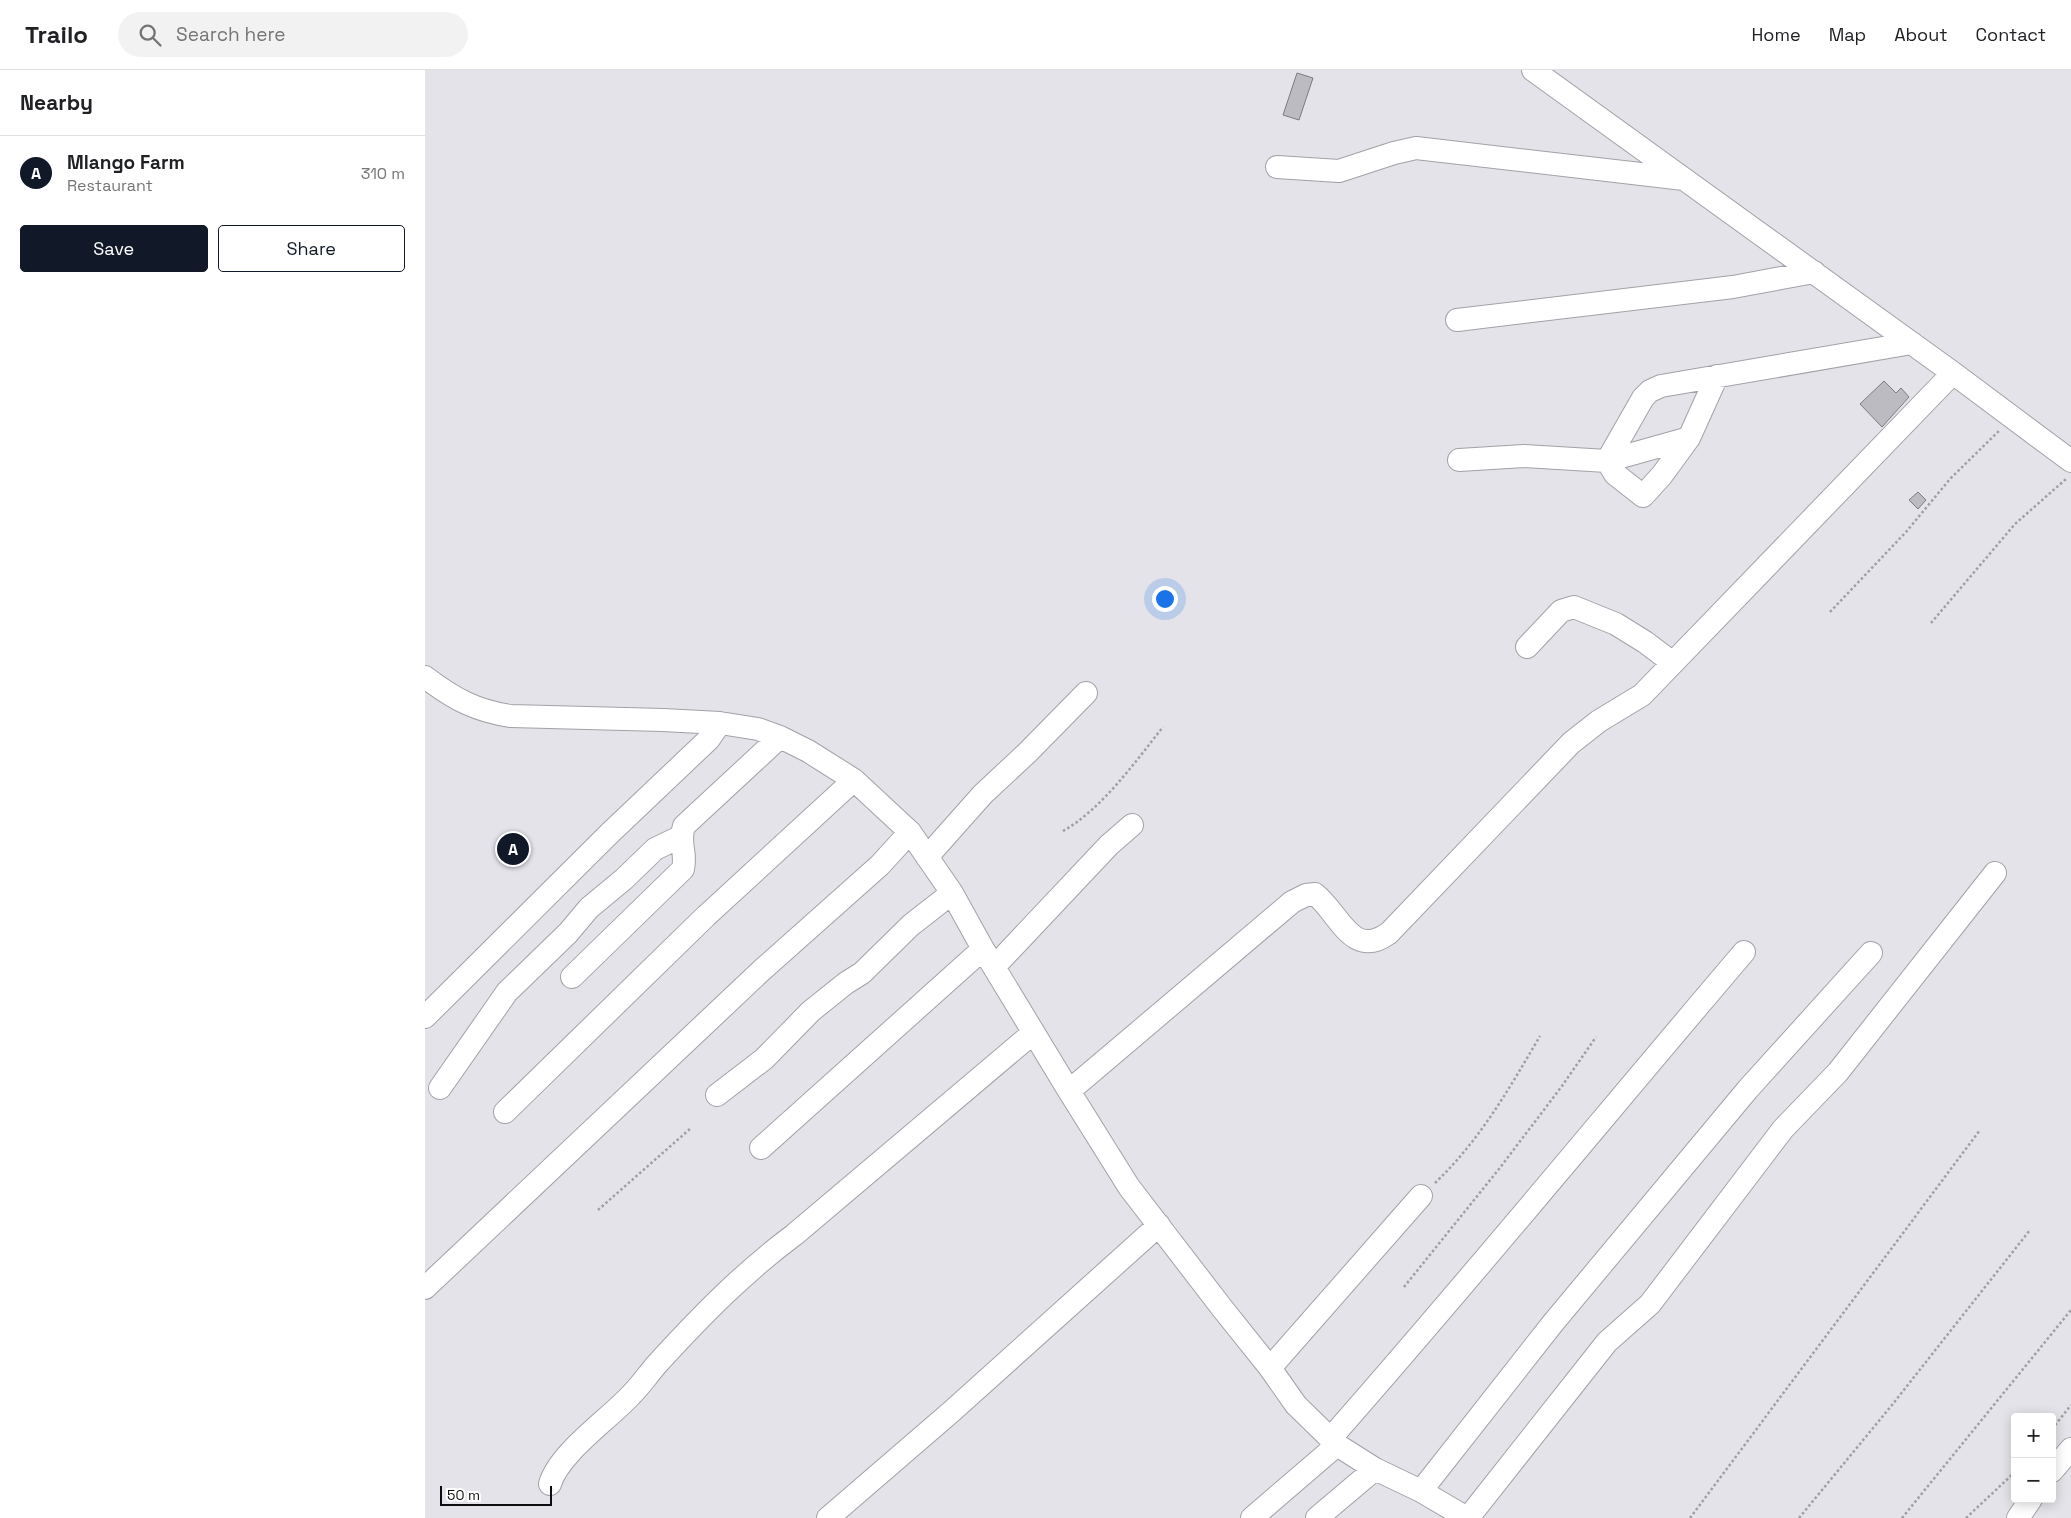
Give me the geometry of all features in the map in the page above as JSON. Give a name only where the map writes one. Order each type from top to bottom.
[{"type":"street","points":[[1533,70],[1912,343],[2071,461]]},
{"type":"street","points":[[1277,167],[1339,171],[1394,153],[1416,148],[1685,179]]},
{"type":"street","points":[[1457,320],[1733,287],[1814,272]]},
{"type":"street","points":[[1607,461],[1643,398],[1649,391],[1661,386],[1912,343]]},
{"type":"street","points":[[1069,1091],[1292,902],[1305,895],[1315,894],[1322,900],[1355,939],[1365,943],[1373,942],[1389,933],[1571,742],[1599,721],[1642,695],[1953,373]]},
{"type":"street","points":[[1607,461],[1615,474],[1643,496],[1662,475],[1689,438],[1717,376]]},
{"type":"street","points":[[1459,460],[1524,456],[1607,461],[1689,438]]},
{"type":"street","points":[[1527,647],[1561,611],[1574,607],[1616,624],[1645,642],[1673,663]]},
{"type":"street","points":[[425,677],[463,702],[485,712],[511,716],[720,723],[758,729],[780,737],[808,751],[854,780],[910,832],[952,893],[988,958],[1129,1187],[1270,1368],[1296,1405],[1333,1442],[1375,1469],[1421,1491],[1468,1518],[1607,1342],[1650,1304],[1783,1129],[1838,1072],[1995,873]]},
{"type":"street","points":[[927,857],[983,794],[1027,753],[1086,693]]},
{"type":"street","points":[[425,1017],[610,833],[709,739],[720,723]]},
{"type":"street","points":[[572,977],[683,869],[685,860],[680,837],[684,826],[780,737]]},
{"type":"street","points":[[505,1112],[706,916],[854,780]]},
{"type":"street","points":[[761,1148],[988,958],[1132,825]]},
{"type":"street","points":[[425,1288],[762,970],[880,865],[910,832]]},
{"type":"street","points":[[440,1088],[507,992],[568,934],[589,908],[624,879],[655,849],[680,837]]},
{"type":"street","points":[[717,1095],[764,1059],[811,1011],[846,983],[862,973],[911,925],[952,893]]},
{"type":"street","points":[[1252,1518],[1333,1442],[1519,1221],[1582,1143],[1745,952]]},
{"type":"street","points":[[1421,1491],[1553,1323],[1742,1097],[1871,953]]},
{"type":"street","points":[[550,1484],[552,1475],[569,1454],[633,1393],[656,1365],[723,1296],[766,1256],[794,1235],[1033,1032]]},
{"type":"street","points":[[1270,1368],[1421,1196]]},
{"type":"street","points":[[828,1518],[951,1412],[1159,1225]]},
{"type":"street","points":[[2056,1466],[2071,1449]]},
{"type":"street","points":[[1317,1518],[1375,1469]]},
{"type":"street","points":[[2019,1518],[2028,1503]]},
{"type":"path","points":[[1830,612],[1907,532],[1950,479],[2013,418]]},
{"type":"path","points":[[1931,624],[2015,524],[2071,475]]},
{"type":"path","points":[[1063,831],[1079,822],[1107,794],[1163,728]]},
{"type":"path","points":[[1421,1196],[1446,1172],[1477,1136],[1499,1106],[1540,1036]]},
{"type":"path","points":[[1404,1287],[1499,1170],[1596,1037]]},
{"type":"path","points":[[598,1210],[691,1128]]},
{"type":"path","points":[[1690,1518],[1980,1130]]},
{"type":"path","points":[[1799,1518],[1892,1405],[2030,1230]]},
{"type":"path","points":[[1903,1518],[2071,1310]]},
{"type":"path","points":[[2056,1424],[2071,1406]]},
{"type":"path","points":[[1966,1518],[2011,1476]]},
{"type":"building","points":[[1297,73],[1313,78],[1299,120],[1283,115]]},
{"type":"building","points":[[1884,381],[1896,393],[1901,388],[1909,397],[1882,427],[1860,404]]},
{"type":"building","points":[[1918,492],[1926,500],[1918,509],[1909,500]]},
{"type":"place","name":"Mlango Farm","points":[[513,849]]}]
